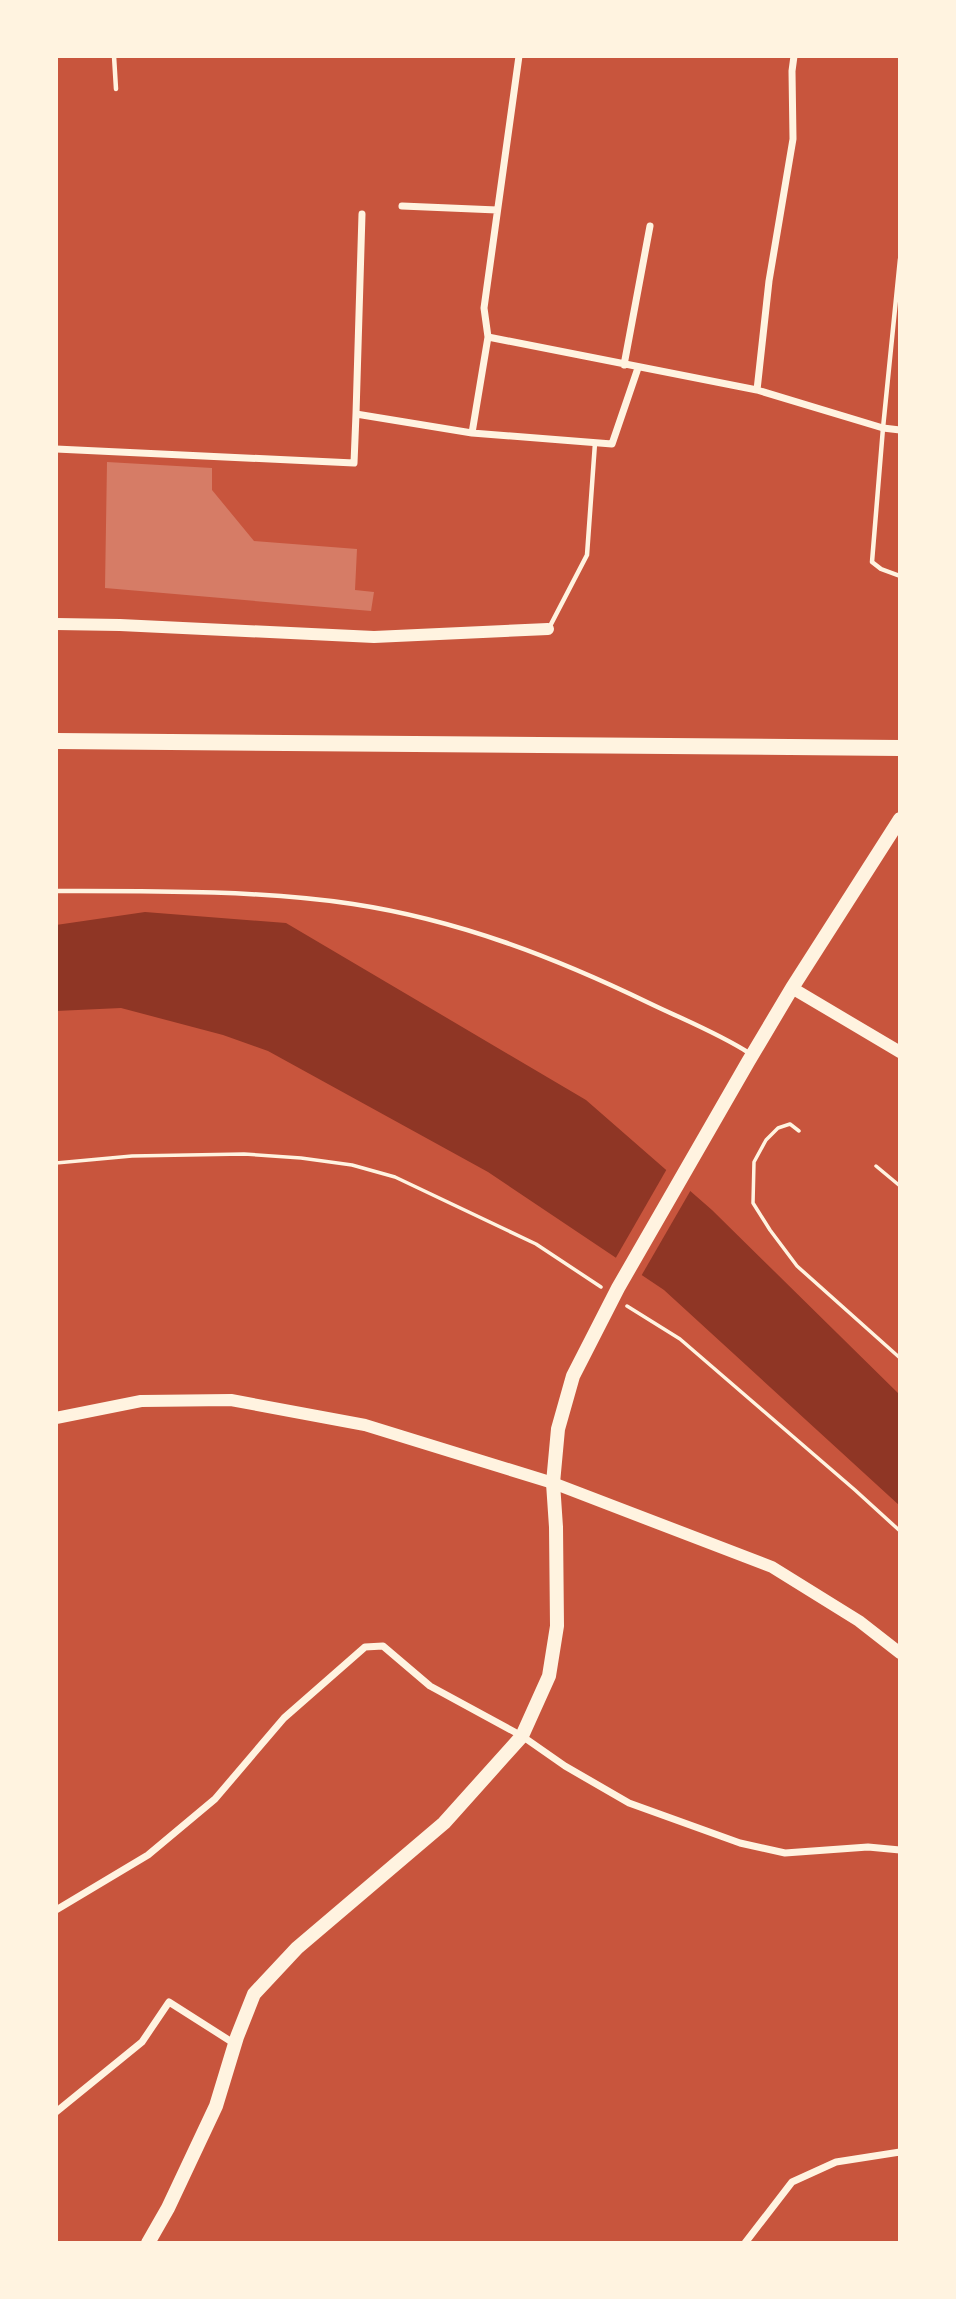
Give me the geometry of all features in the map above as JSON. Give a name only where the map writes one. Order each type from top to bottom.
[{"type":"highway","points":[[56,741],[900,748]]},
{"type":"main road","points":[[148,2243],[168,2208],[216,2106],[254,1994],[297,1948],[444,1823],[522,1736],[549,1676],[557,1626],[553,1483],[558,1429],[573,1376],[618,1288],[750,1059],[900,819]]},
{"type":"street","points":[[472,433],[488,337],[484,308],[519,56]]},
{"type":"street","points":[[757,390],[769,281],[793,139],[794,56]]},
{"type":"street","points":[[402,206],[497,210]]},
{"type":"street","points":[[56,449],[354,463],[362,214]]},
{"type":"street","points":[[624,365],[650,226]]},
{"type":"street","points":[[488,337],[757,390],[883,428],[900,430]]},
{"type":"street","points":[[356,414],[472,433],[612,444],[638,368]]},
{"type":"street","points":[[56,624],[374,637],[548,629]]},
{"type":"street","points":[[792,988],[900,1052]]},
{"type":"street","points":[[56,1418],[141,1401],[231,1400],[365,1425],[553,1483],[772,1567],[859,1621],[900,1653]]},
{"type":"street","points":[[56,1910],[148,1855],[215,1799],[284,1718],[365,1647],[383,1646],[430,1686],[522,1736],[565,1766],[629,1803],[740,1843],[785,1853],[869,1847],[900,1850]]},
{"type":"street","points":[[56,2112],[142,2042],[169,2002],[235,2044]]},
{"type":"street","points":[[745,2243],[792,2182],[836,2162],[900,2152]]},
{"type":"lane","points":[[114,56],[116,89]]},
{"type":"lane","points":[[900,259],[872,562],[881,569],[900,576]]},
{"type":"lane","points":[[548,629],[587,555],[595,443]]},
{"type":"lane","points":[[56,891],[276,896],[354,904],[422,918],[521,947],[582,971],[738,1046],[750,1059]]},
{"type":"path","points":[[799,1131],[790,1124],[778,1128],[766,1140],[754,1162],[753,1203],[769,1230],[797,1266],[900,1358]]},
{"type":"path","points":[[56,1163],[132,1156],[244,1154],[301,1158],[352,1166],[395,1177],[536,1244],[601,1288]]},
{"type":"path","points":[[876,1166],[900,1186]]},
{"type":"path","points":[[625,1305],[680,1339],[900,1531]]},
{"type":"shaded area","points":[[145,912],[286,923],[586,1100],[712,1210],[900,1395],[900,1506],[664,1290],[488,1172],[268,1051],[223,1035],[121,1008],[56,1011],[56,925]]},
{"type":"pier","points":[[668,1167],[692,1188],[640,1278],[614,1261]]},
{"type":"building","points":[[107,462],[212,468],[212,490],[254,541],[357,549],[355,590],[374,592],[371,611],[105,588]]}]
